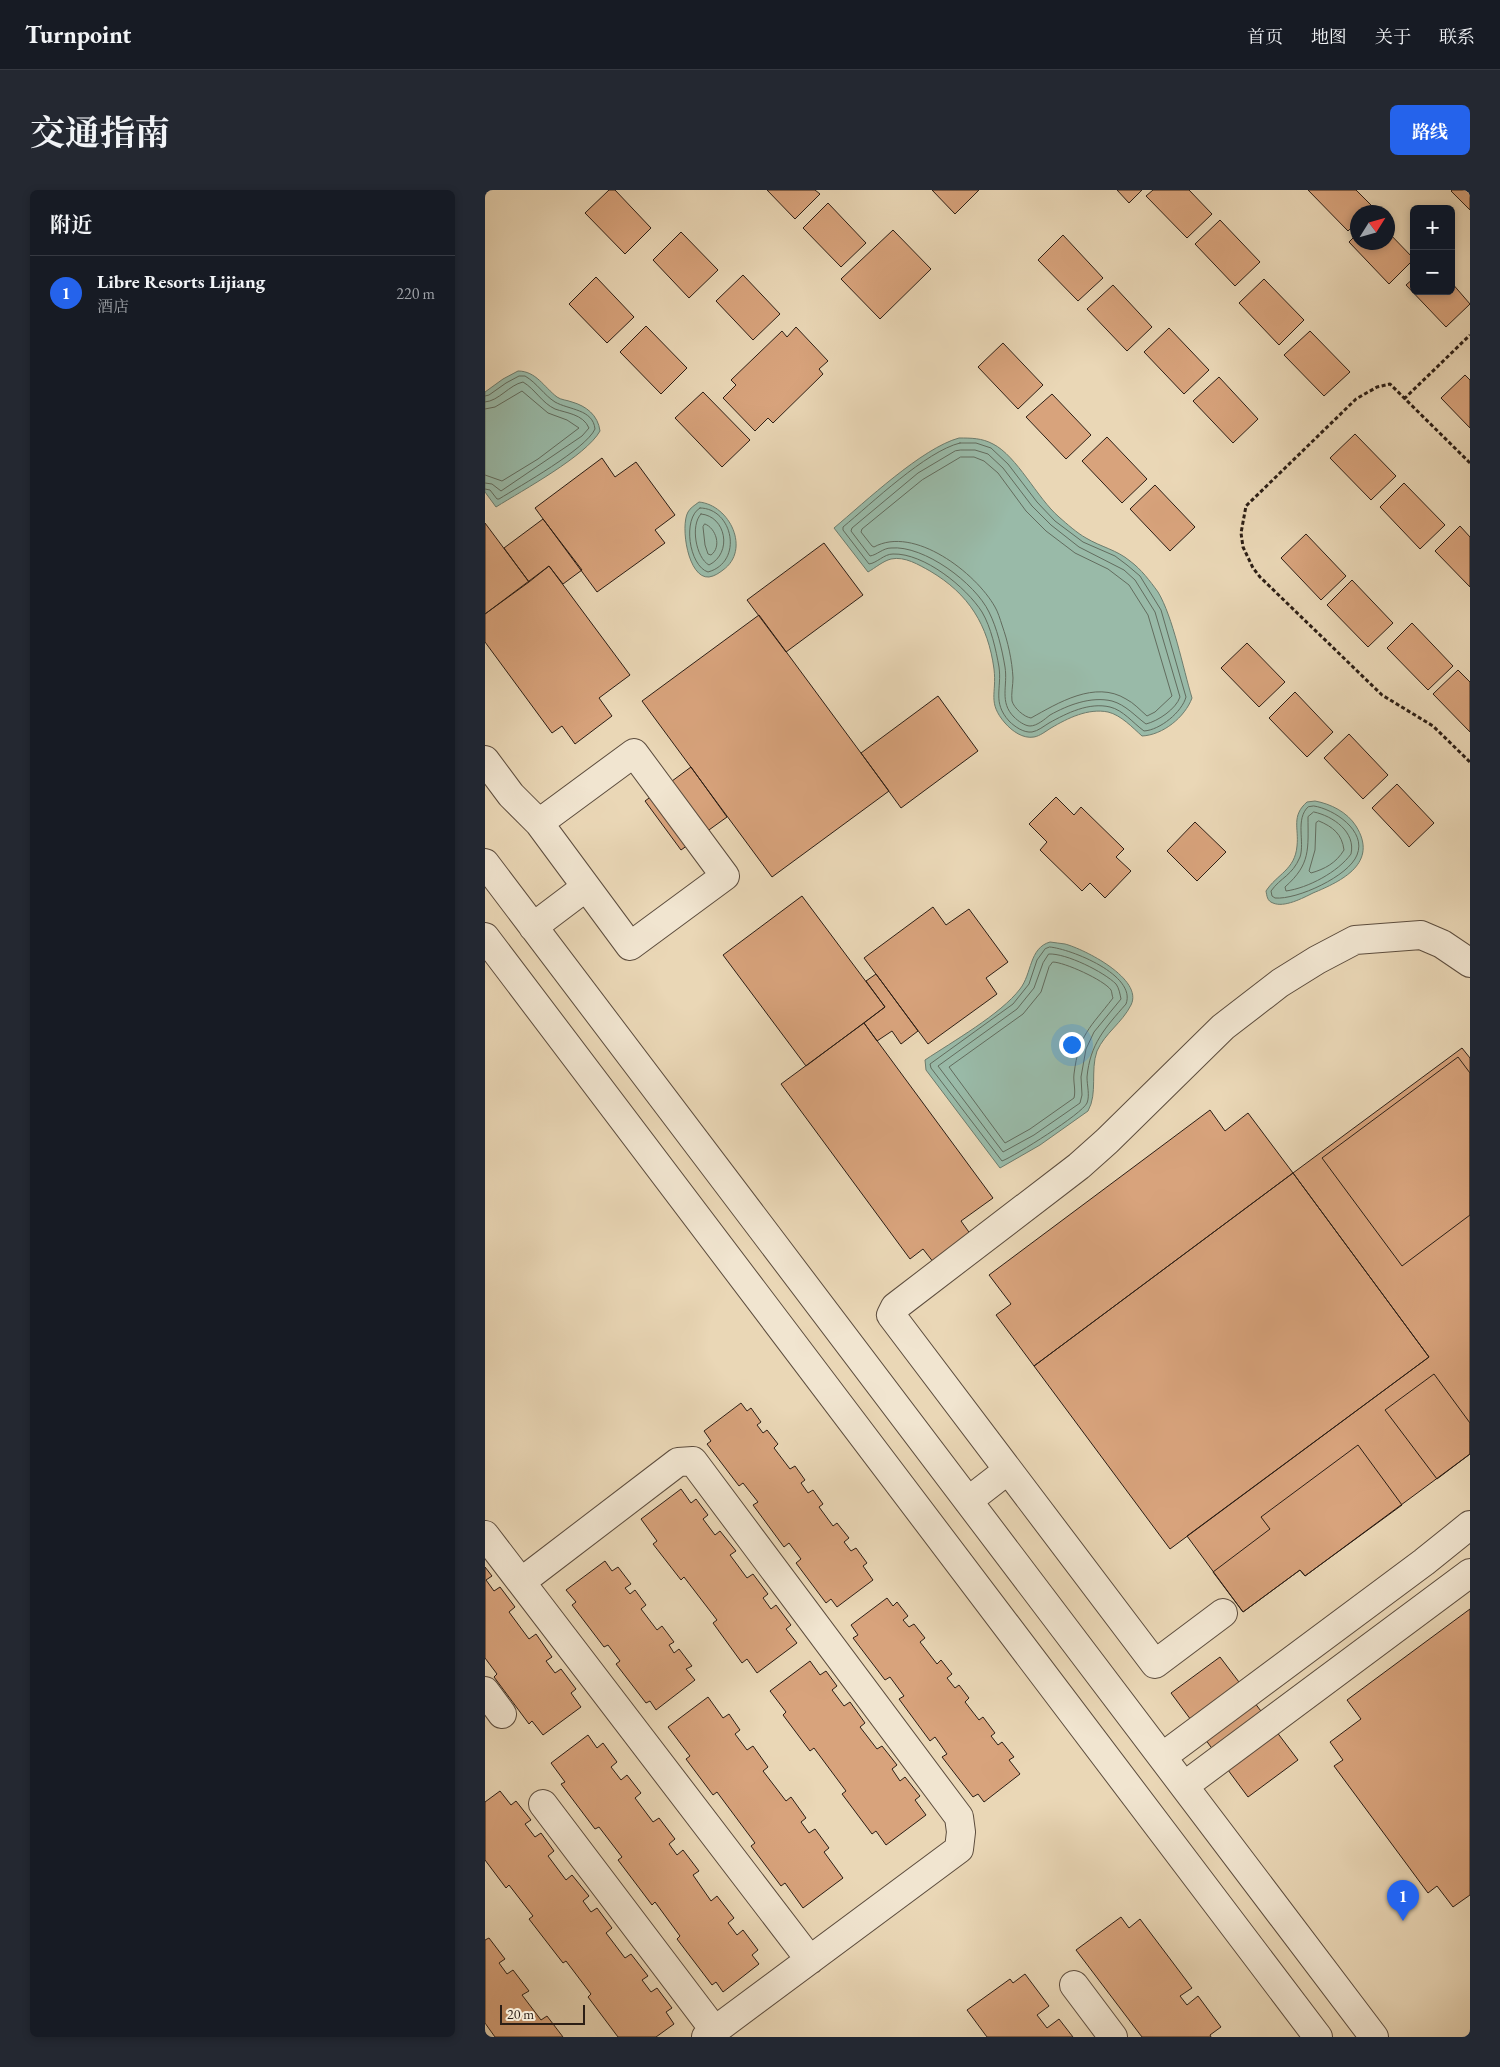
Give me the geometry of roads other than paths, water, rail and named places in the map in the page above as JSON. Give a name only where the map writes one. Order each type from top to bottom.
[{"type":"street","points":[[485,760],[511,795],[539,823],[630,946],[725,876],[634,754],[539,823]]},
{"type":"street","points":[[485,864],[1374,2037]]},
{"type":"street","points":[[533,926],[586,887]]},
{"type":"street","points":[[1223,1612],[1155,1664],[891,1315],[895,1307],[1079,1166],[1114,1135],[1223,1026],[1280,983],[1317,960],[1355,940],[1421,935],[1442,944],[1470,963]]},
{"type":"street","points":[[485,938],[1318,2037]]},
{"type":"street","points":[[521,1582],[678,1462],[693,1462],[959,1817],[961,1832],[959,1849],[710,2034],[543,1804]]},
{"type":"street","points":[[968,1501],[1008,1470]]},
{"type":"street","points":[[1162,1757],[1425,1562],[1470,1525]]},
{"type":"street","points":[[485,1535],[810,1960]]},
{"type":"street","points":[[1184,1786],[1470,1573]]},
{"type":"street","points":[[485,1692],[502,1714]]},
{"type":"street","points":[[1074,1985],[1113,2037]]},
{"type":"water","points":[[518,371],[535,377],[559,398],[577,404],[591,412],[597,420],[600,431],[593,441],[568,462],[496,507],[485,492],[485,392]]},
{"type":"water","points":[[959,438],[985,441],[1002,450],[1019,467],[1059,517],[1083,536],[1125,557],[1142,571],[1158,592],[1177,643],[1192,698],[1184,712],[1172,724],[1158,732],[1142,736],[1118,716],[1108,712],[1093,711],[1071,717],[1041,735],[1026,737],[1018,734],[1005,723],[996,709],[994,703],[994,669],[987,638],[974,612],[966,601],[944,580],[907,560],[891,559],[868,572],[834,528],[911,464],[944,444]]},
{"type":"water","points":[[699,502],[710,505],[720,511],[728,520],[736,540],[735,551],[731,561],[723,570],[709,577],[702,575],[696,570],[691,561],[686,539],[685,528],[688,512]]},
{"type":"water","points":[[1315,801],[1338,809],[1356,826],[1362,839],[1363,850],[1360,860],[1354,869],[1335,883],[1299,900],[1282,904],[1273,903],[1268,900],[1266,891],[1293,861],[1297,846],[1297,817],[1307,802]]},
{"type":"water","points":[[1050,942],[1074,947],[1110,967],[1129,985],[1133,995],[1131,1005],[1104,1039],[1097,1051],[1094,1066],[1093,1097],[1088,1111],[1040,1145],[1000,1168],[926,1070],[925,1060],[976,1027],[1012,998],[1024,983],[1038,950]]},
{"type":"place","name":"Libre Resorts Lijiang","points":[[1403,1921]]}]
